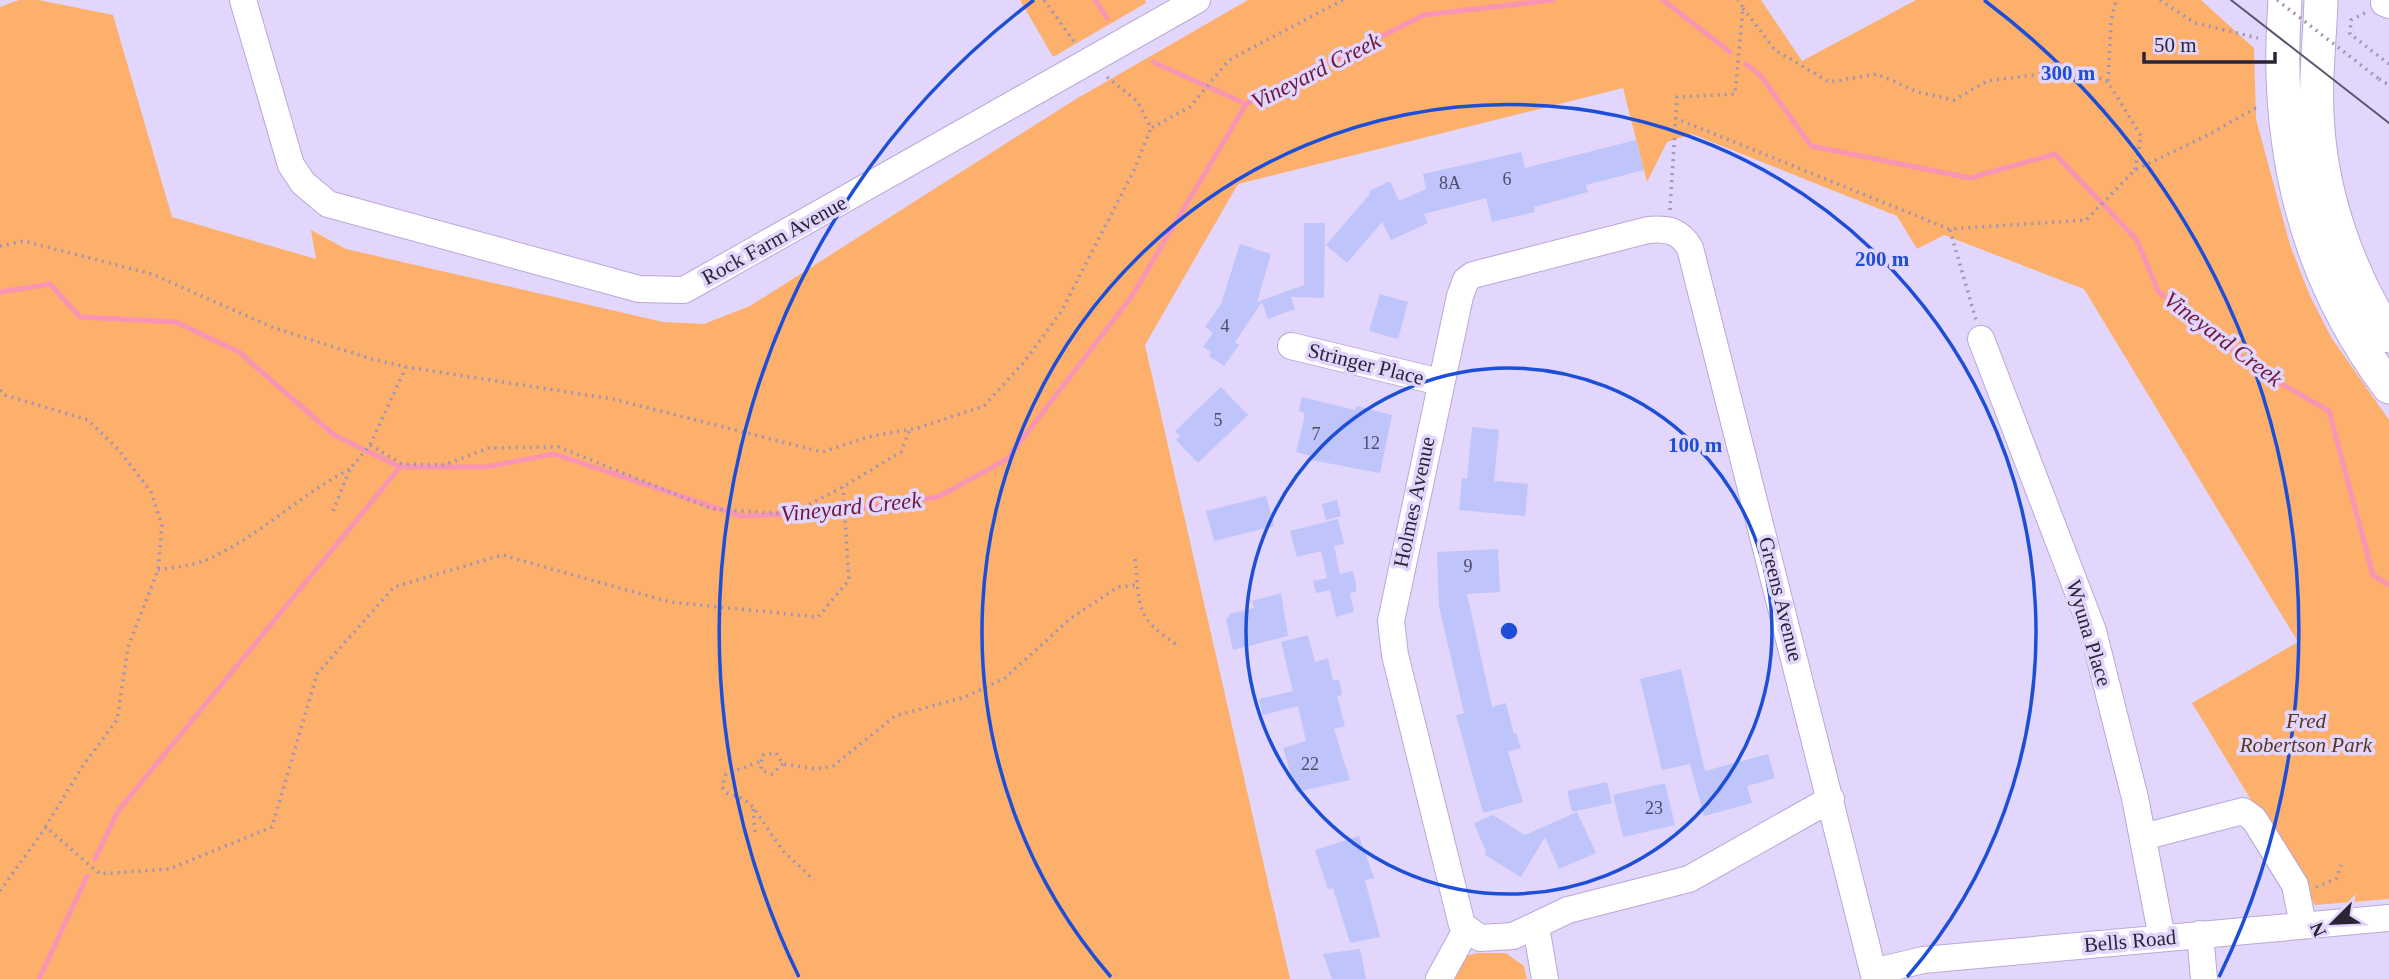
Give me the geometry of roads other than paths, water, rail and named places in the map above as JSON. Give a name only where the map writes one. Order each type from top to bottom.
[{"type":"main road","points":[[2284,0],[2283,105],[2298,199],[2328,286],[2356,339],[2389,387]]},
{"type":"main road","points":[[2321,0],[2317,113],[2325,178],[2351,261],[2389,336]]},
{"type":"street","name":"Rock Farm Avenue","points":[[243,0],[291,164],[303,183],[328,204],[639,289],[684,290],[1197,0]]},
{"type":"street","name":"Holmes Avenue","points":[[1466,930],[1460,919],[1392,638],[1394,602],[1462,288],[1473,275],[1648,230],[1670,221]]},
{"type":"street","name":"Greens Avenue","points":[[1670,221],[1685,239],[1694,259],[1874,976]]},
{"type":"street","name":"Wyuna Place","points":[[1981,339],[2093,631],[2143,837],[2162,938]]},
{"type":"street","name":"Stringer Place","points":[[1292,346],[1440,382]]},
{"type":"street","points":[[1439,979],[1466,930],[1489,939],[1513,936],[1568,910],[1689,879],[1831,799]]},
{"type":"street","points":[[2143,837],[2243,811],[2254,819],[2295,885],[2303,925]]},
{"type":"street","name":"Bells Road","points":[[1874,976],[1923,960],[2389,918]]},
{"type":"street","points":[[1536,927],[1545,979]]},
{"type":"street","points":[[2200,934],[2204,979]]},
{"type":"waterway","points":[[1095,0],[1107,18]]},
{"type":"waterway","name":"Vineyard Creek","points":[[0,292],[50,284],[80,317],[176,322],[239,352],[334,435],[400,467],[486,467],[554,454],[741,516],[835,513],[938,497],[1007,459],[1132,296],[1246,104],[1424,15],[1553,0]]},
{"type":"waterway","name":"Vineyard Creek","points":[[1663,0],[1730,52]]},
{"type":"waterway","points":[[1153,62],[1246,104]]},
{"type":"waterway","name":"Vineyard Creek","points":[[1746,64],[1761,76],[1811,146],[1970,178],[2055,154],[2137,240],[2158,291],[2256,369],[2329,411],[2373,575],[2389,585]]},
{"type":"waterway","points":[[95,859],[118,811],[400,467]]},
{"type":"waterway","points":[[39,979],[87,876]]},
{"type":"tram line","points":[[2231,0],[2389,123]]},
{"type":"park label","name":"Fred Robertson Park","points":[[2306,733]]}]
